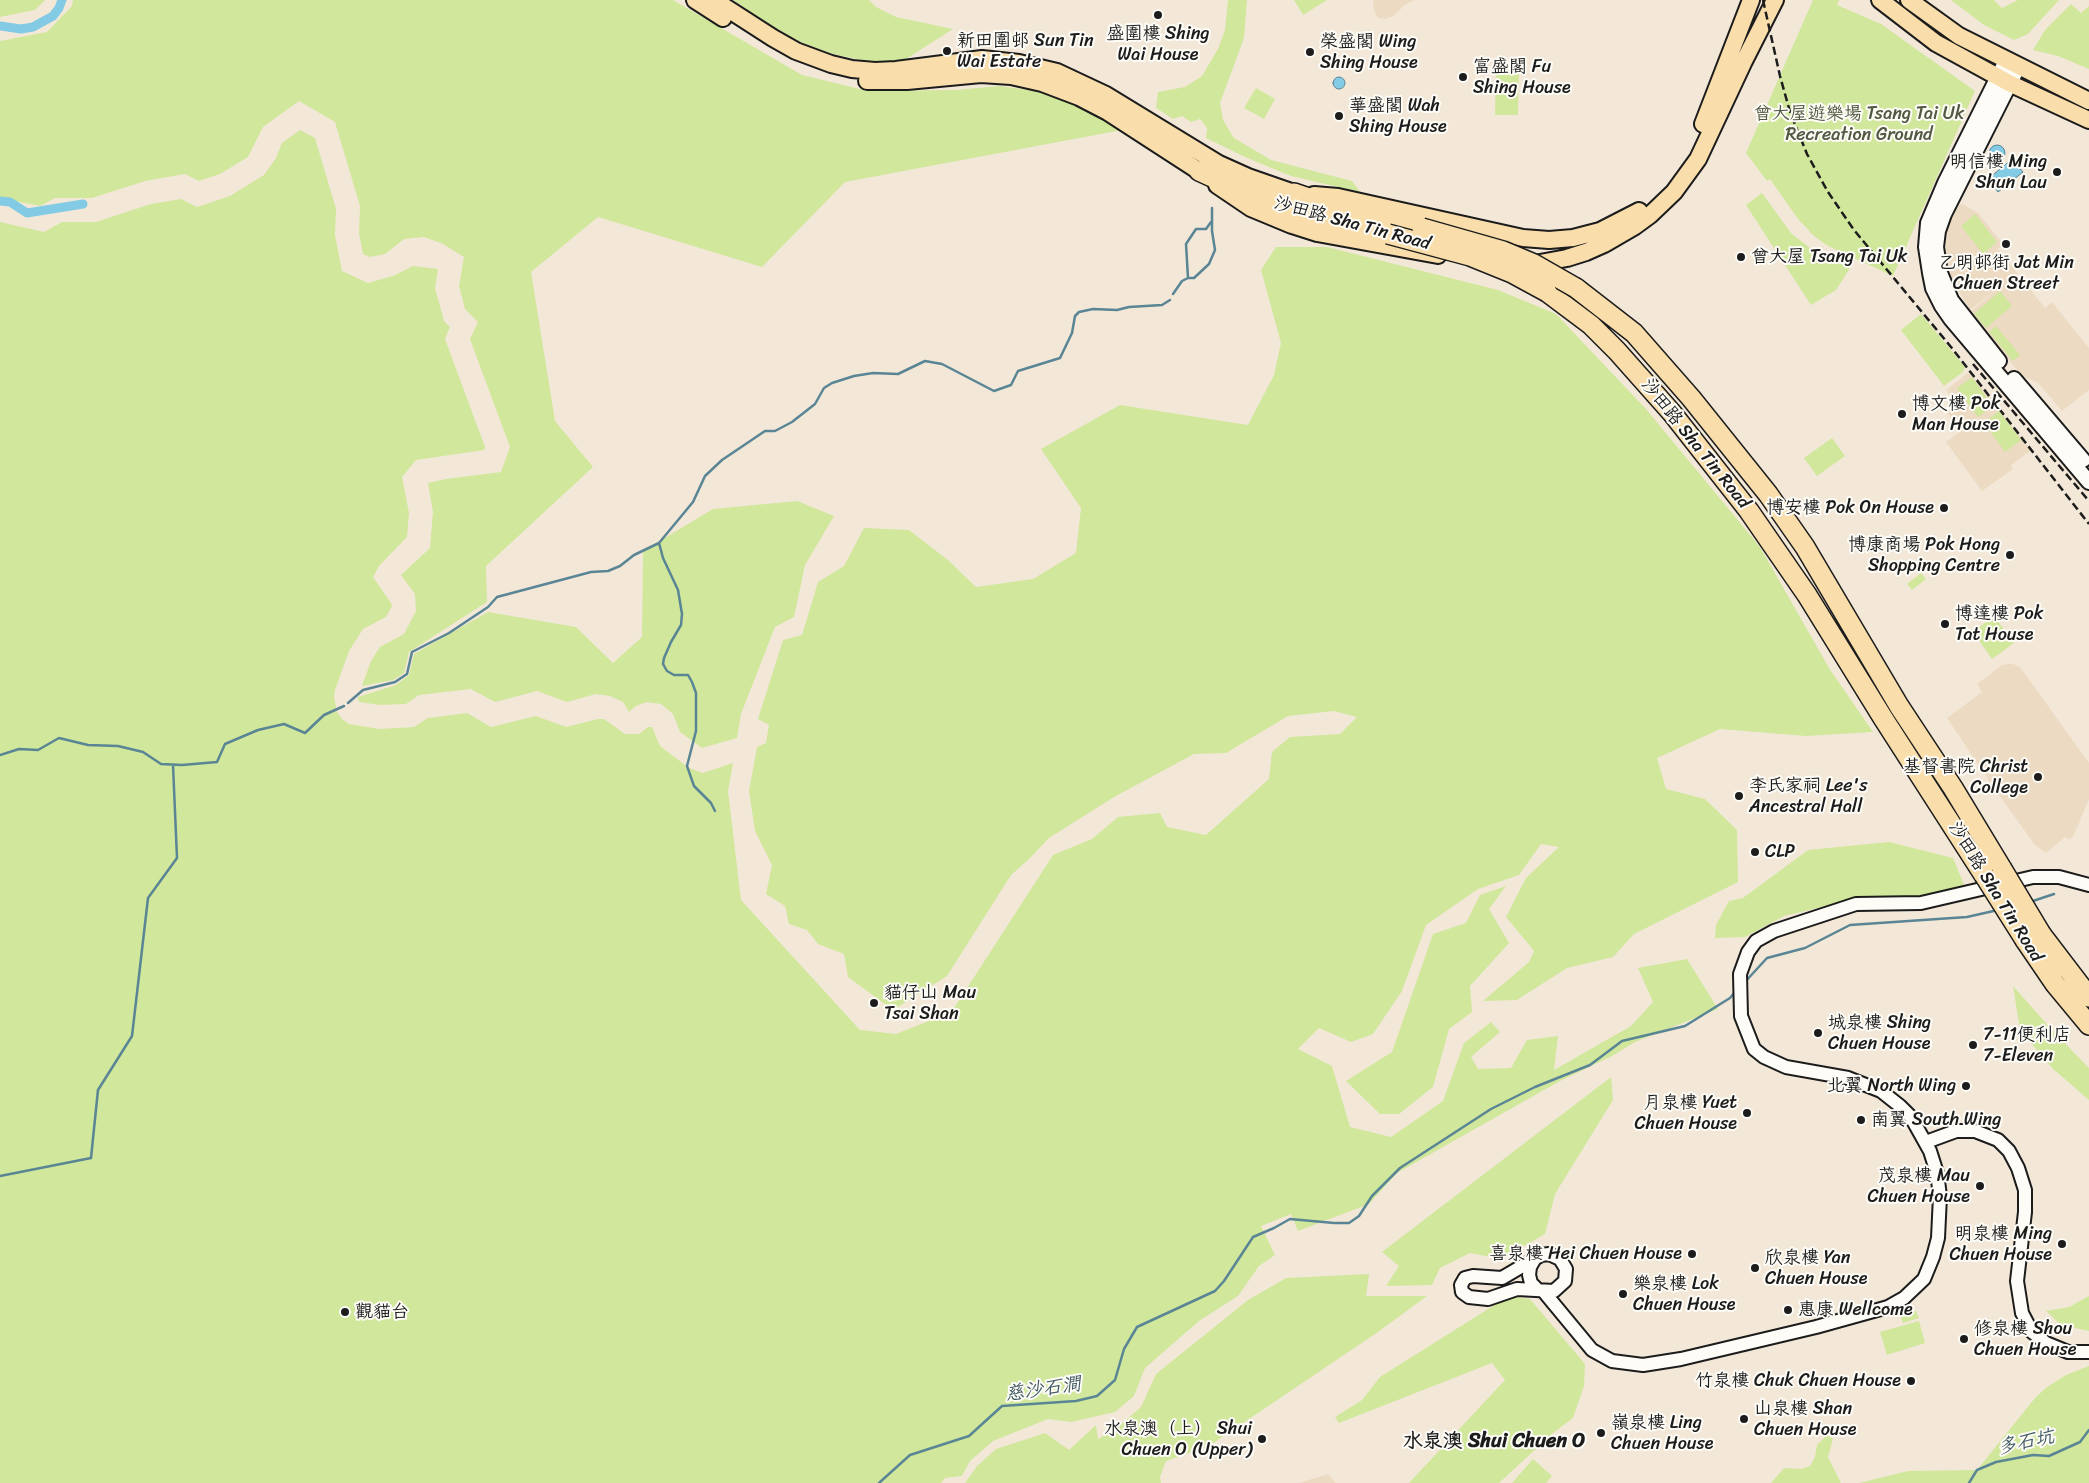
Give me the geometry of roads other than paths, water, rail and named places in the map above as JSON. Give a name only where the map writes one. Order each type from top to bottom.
[{"type":"highway","name":"沙田路 Sha Tin Road","points":[[1199,171],[1245,192],[1283,206],[1470,256],[1512,273],[1547,292],[1591,325],[1630,365],[1678,421],[1748,511],[1807,595],[1883,718],[1993,872],[2033,937],[2055,984],[2089,1025]]},
{"type":"highway","name":"沙田路 Sha Tin Road","points":[[1294,193],[1335,207],[1422,228],[1503,251],[1534,264],[1576,288],[1634,334],[1691,398],[1768,494],[1805,547],[1899,706],[1953,788],[1993,872]]},
{"type":"highway","name":"沙田路 Sha Tin Road","points":[[2033,937],[2071,974],[2089,997]]},
{"type":"highway","points":[[2071,974],[2089,990]]},
{"type":"main road","points":[[695,0],[781,55],[809,68],[836,76],[889,82],[967,75],[993,75],[1027,79],[1056,87],[1108,112],[1199,171],[1250,208],[1280,221],[1317,233],[1474,263],[1523,266],[1547,263],[1586,252],[1635,226],[1662,204],[1682,182],[1704,147],[1775,0]]},
{"type":"main road","points":[[714,0],[790,48],[819,60],[852,69],[885,71],[982,59],[1019,62],[1050,70],[1083,83],[1219,164],[1248,177],[1294,193],[1338,197],[1523,238],[1548,240],[1573,238],[1611,227],[1648,203],[1664,188],[1685,160],[1709,110],[1751,0]]},
{"type":"main road","points":[[1880,0],[1936,43],[2004,80],[2089,120]]},
{"type":"main road","points":[[1909,0],[1959,36],[2089,101]]},
{"type":"main road","points":[[2012,64],[1938,231],[1936,247],[1940,273],[1951,300],[1960,313],[2089,468]]},
{"type":"main road","points":[[2004,80],[1945,183],[1928,223],[1926,247],[1933,288],[1952,319],[2089,482]]},
{"type":"street","points":[[1534,1260],[1530,1266],[1529,1275],[1531,1283],[1541,1291],[1573,1326],[1592,1350],[1623,1364],[1643,1365],[1681,1359],[1808,1329],[1888,1307],[1896,1303],[1912,1292],[1924,1279],[1938,1238],[1939,1184],[1934,1160],[1914,1122],[1900,1106],[1874,1088],[1848,1078],[1794,1069],[1764,1057],[1751,1044],[1741,1016],[1740,974],[1748,952],[1756,942],[1774,931],[1856,904],[1921,903],[2033,877],[2066,878],[2089,885]]},
{"type":"street","points":[[1926,1142],[1956,1131],[1975,1131],[1998,1140],[2009,1151],[2018,1168],[2025,1190],[2025,1212],[2017,1281],[2022,1313],[2032,1332],[2046,1343],[2068,1352],[2089,1352]]},
{"type":"street","points":[[1549,1254],[1560,1259],[1566,1269],[1566,1278],[1562,1285],[1554,1291],[1507,1291],[1488,1299],[1465,1296],[1461,1289],[1462,1281],[1469,1276],[1502,1278],[1534,1260],[1541,1255],[1549,1254]]},
{"type":"street","points":[[1562,1285],[1573,1326]]},
{"type":"water","points":[[1337,77],[1341,77],[1345,83],[1341,89],[1337,89],[1333,85],[1333,81]]},
{"type":"water","points":[[1997,145],[2005,153],[1997,161],[1989,153]]},
{"type":"water","points":[[2012,159],[2023,172],[1998,192],[1988,179]]},
{"type":"waterway","points":[[0,26],[21,29],[33,27],[53,16],[62,0]]},
{"type":"waterway","points":[[0,201],[10,202],[27,213],[83,204]]},
{"type":"waterway","points":[[1173,294],[1182,281],[1194,278],[1209,264],[1215,250],[1212,231],[1212,208]]},
{"type":"waterway","points":[[1188,278],[1186,244],[1196,229],[1206,229],[1211,222]]},
{"type":"waterway","points":[[348,703],[363,690],[395,682],[407,674],[412,652],[449,633],[488,607],[497,597],[591,572],[608,571],[620,566],[634,555],[659,543],[693,502],[705,476],[722,460],[765,431],[775,431],[792,422],[815,404],[824,388],[832,383],[854,376],[873,373],[898,374],[925,361],[942,364],[994,391],[1011,385],[1018,371],[1060,358],[1072,333],[1075,316],[1079,312],[1093,309],[1117,310],[1129,307],[1162,305],[1170,300]]},
{"type":"waterway","points":[[659,543],[663,558],[678,590],[682,614],[681,625],[671,642],[663,664],[667,671],[674,675],[688,675],[696,693],[696,731],[687,766],[694,786],[711,803],[715,811]]},
{"type":"waterway","points":[[0,755],[19,749],[38,750],[59,738],[88,745],[118,746],[143,752],[161,764],[182,765],[217,762],[225,744],[258,730],[284,724],[305,733],[324,715],[344,706]]},
{"type":"waterway","points":[[0,1176],[91,1158],[98,1090],[132,1036],[148,898],[177,858],[173,765]]},
{"type":"waterway","points":[[2030,902],[2054,894]]},
{"type":"waterway","points":[[1744,983],[1767,958],[1805,948],[1850,925],[1967,917],[1998,910]]},
{"type":"waterway","name":"慈沙石澗","points":[[879,1483],[910,1455],[969,1436],[1002,1406],[1076,1401],[1097,1396],[1115,1380],[1124,1349],[1137,1327],[1215,1291],[1224,1281],[1253,1237],[1290,1219],[1349,1223],[1359,1216],[1372,1196],[1400,1168],[1491,1109],[1535,1087],[1590,1065],[1622,1041],[1685,1026],[1730,998],[1735,992]]},
{"type":"waterway","name":"多石坑","points":[[1969,1483],[1977,1470],[1996,1462],[2033,1455],[2049,1456],[2080,1442],[2089,1430]]},
{"type":"railway","points":[[1763,0],[1790,112],[1807,154],[1828,192],[1854,230],[1951,347],[2089,524]]},
{"type":"railway","points":[[1973,364],[2089,501]]},
{"type":"place","name":"盛圍樓 Shing Wai House","points":[[1158,15]]},
{"type":"place","name":"新田圍邨 Sun Tin Wai Estate","points":[[947,51]]},
{"type":"place","name":"榮盛閣 Wing Shing House","points":[[1310,52]]},
{"type":"place","name":"富盛閣 Fu Shing House","points":[[1463,77]]},
{"type":"place","name":"華盛閣 Wah Shing House","points":[[1339,116]]},
{"type":"place","name":"明信樓 Ming Shun Lau","points":[[2057,172]]},
{"type":"place","name":"乙明邨街 Jat Min Chuen Street","points":[[2006,244]]},
{"type":"place","name":"曾大屋 Tsang Tai Uk","points":[[1741,257]]},
{"type":"place","name":"博文樓 Pok Man House","points":[[1902,414]]},
{"type":"place","name":"博安樓 Pok On House","points":[[1944,508]]},
{"type":"place","name":"博康商場 Pok Hong Shopping Centre","points":[[2010,555]]},
{"type":"place","name":"博達樓 Pok Tat House","points":[[1945,624]]},
{"type":"place","name":"基督書院 Christ College","points":[[2038,777]]},
{"type":"place","name":"李氏家祠 Lee's Ancestral Hall","points":[[1739,796]]},
{"type":"place","name":"CLP","points":[[1755,852]]},
{"type":"place","name":"貓仔山 Mau Tsai Shan","points":[[874,1003]]},
{"type":"place","name":"城泉樓 Shing Chuen House","points":[[1818,1033]]},
{"type":"place","name":"7-11便利店 7-Eleven","points":[[1973,1045]]},
{"type":"place","name":"北翼 North Wing","points":[[1966,1086]]},
{"type":"place","name":"月泉樓 Yuet Chuen House","points":[[1747,1113]]},
{"type":"place","name":"南翼 South Wing","points":[[1861,1120]]},
{"type":"place","name":"茂泉樓 Mau Chuen House","points":[[1980,1186]]},
{"type":"place","name":"明泉樓 Ming Chuen House","points":[[2062,1244]]},
{"type":"place","name":"喜泉樓 Hei Chuen House","points":[[1692,1254]]},
{"type":"place","name":"欣泉樓 Yan Chuen House","points":[[1755,1268]]},
{"type":"place","name":"樂泉樓 Lok Chuen House","points":[[1623,1294]]},
{"type":"place","name":"惠康 Wellcome","points":[[1788,1310]]},
{"type":"place","name":"觀貓台","points":[[345,1312]]},
{"type":"place","name":"修泉樓 Shou Chuen House","points":[[1964,1339]]},
{"type":"place","name":"竹泉樓 Chuk Chuen House","points":[[1911,1381]]},
{"type":"place","name":"山泉樓 Shan Chuen House","points":[[1744,1419]]},
{"type":"place","name":"嶺泉樓 Ling Chuen House","points":[[1601,1433]]},
{"type":"place","name":"水泉澳（上） Shui Chuen O (Upper)","points":[[1262,1439]]},
{"type":"district","name":"水泉澳 Shui Chuen O","points":[[1494,1442]]},
{"type":"park label","name":"曾大屋遊樂場 Tsang Tai Uk Recreation Ground","points":[[1859,124]]}]
